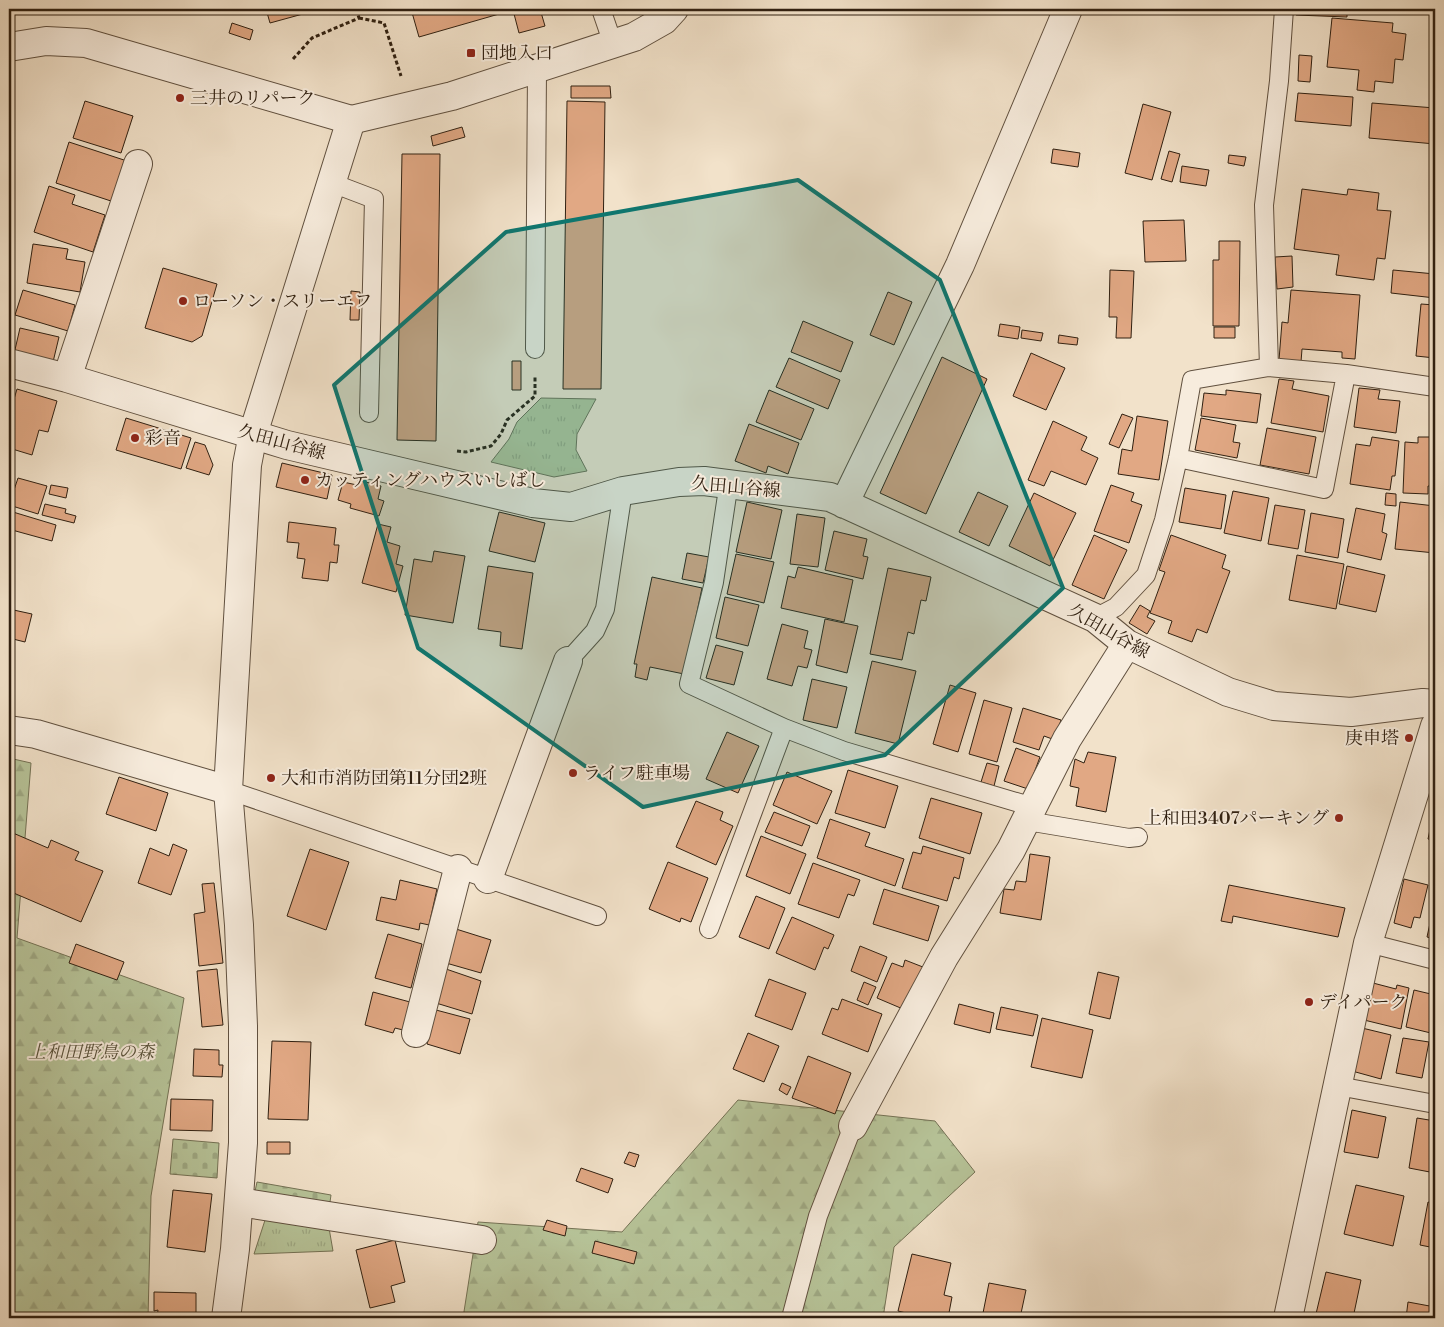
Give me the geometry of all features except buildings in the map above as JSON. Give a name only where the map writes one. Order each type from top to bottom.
[{"type":"street","points":[[9,47],[46,41],[86,42],[351,120],[452,96],[634,38],[664,20],[674,9]]},
{"type":"street","points":[[844,504],[960,265],[1068,9]]},
{"type":"street","points":[[226,1318],[236,1250],[243,1143],[243,1026],[239,925],[228,790],[247,474],[254,434],[351,120]]},
{"type":"street","points":[[67,378],[138,164]]},
{"type":"street","name":"久田山谷線","points":[[9,363],[67,378],[287,445],[533,503],[571,507],[623,491],[679,482],[728,482],[830,498],[1094,618],[1127,644],[1228,692],[1274,706],[1352,712],[1423,703],[1435,704]]},
{"type":"street","points":[[853,1126],[944,957],[1030,814],[1067,739],[1127,644]]},
{"type":"street","points":[[488,879],[568,660]]},
{"type":"street","points":[[1288,1318],[1368,944],[1435,726]]},
{"type":"street","points":[[9,730],[36,734],[228,790]]},
{"type":"street","points":[[416,1033],[458,869]]},
{"type":"street","points":[[239,1202],[482,1240]]},
{"type":"lane","points":[[601,9],[613,44]]},
{"type":"lane","points":[[1269,367],[1264,205],[1279,81],[1284,9]]},
{"type":"lane","points":[[535,349],[536,70]]},
{"type":"lane","points":[[332,183],[374,199],[369,413]]},
{"type":"lane","points":[[1094,618],[1116,607],[1146,575],[1164,520],[1178,458],[1192,380],[1269,367],[1346,374],[1435,387]]},
{"type":"lane","points":[[1178,458],[1324,489],[1346,374]]},
{"type":"lane","points":[[728,482],[714,582],[689,684],[784,728],[844,751],[1030,814],[1129,838],[1138,837]]},
{"type":"lane","points":[[568,660],[594,631],[605,609],[623,491]]},
{"type":"lane","points":[[709,928],[784,728]]},
{"type":"lane","points":[[228,790],[597,916]]},
{"type":"lane","points":[[1368,944],[1435,960]]},
{"type":"lane","points":[[1338,1086],[1435,1104]]},
{"type":"lane","points":[[791,1318],[818,1216],[853,1126]]},
{"type":"path","points":[[356,9],[359,18]]},
{"type":"path","points":[[293,59],[312,38],[359,18],[384,23],[402,76]]},
{"type":"path","points":[[456,451],[466,452],[491,446],[501,434],[507,420],[535,396],[535,349]]},
{"type":"highlighted area","points":[[798,180],[940,280],[1063,588],[885,755],[643,807],[418,648],[334,385],[506,232]]},
{"type":"green space","points":[[541,398],[596,399],[577,434],[576,450],[587,471],[554,477],[491,462],[509,439],[517,422]]},
{"type":"green space","name":"上和田野鳥の森","points":[[9,758],[31,763],[17,938],[184,998],[151,1196],[148,1318],[9,1318]]},
{"type":"green space","points":[[738,1100],[935,1121],[975,1172],[894,1247],[883,1318],[463,1318],[478,1222],[622,1232]]},
{"type":"green space","points":[[173,1139],[219,1143],[217,1178],[170,1174]]},
{"type":"green space","points":[[257,1182],[331,1195],[329,1209],[254,1196]]},
{"type":"green space","points":[[267,1214],[329,1228],[333,1251],[254,1254]]},
{"type":"place","name":"団地入口","points":[[471,53]]},
{"type":"place","name":"三井のリパーク","points":[[180,98]]},
{"type":"place","name":"ローソン・スリーエフ","points":[[183,301]]},
{"type":"place","name":"彩音","points":[[135,438]]},
{"type":"place","name":"カッティングハウスいしばし","points":[[305,480]]},
{"type":"place","name":"庚申塔","points":[[1409,738]]},
{"type":"place","name":"ライフ駐車場","points":[[573,773]]},
{"type":"place","name":"大和市消防団第11分団2班","points":[[271,778]]},
{"type":"place","name":"上和田3407パーキング","points":[[1339,818]]},
{"type":"place","name":"デイパーク","points":[[1309,1002]]}]
